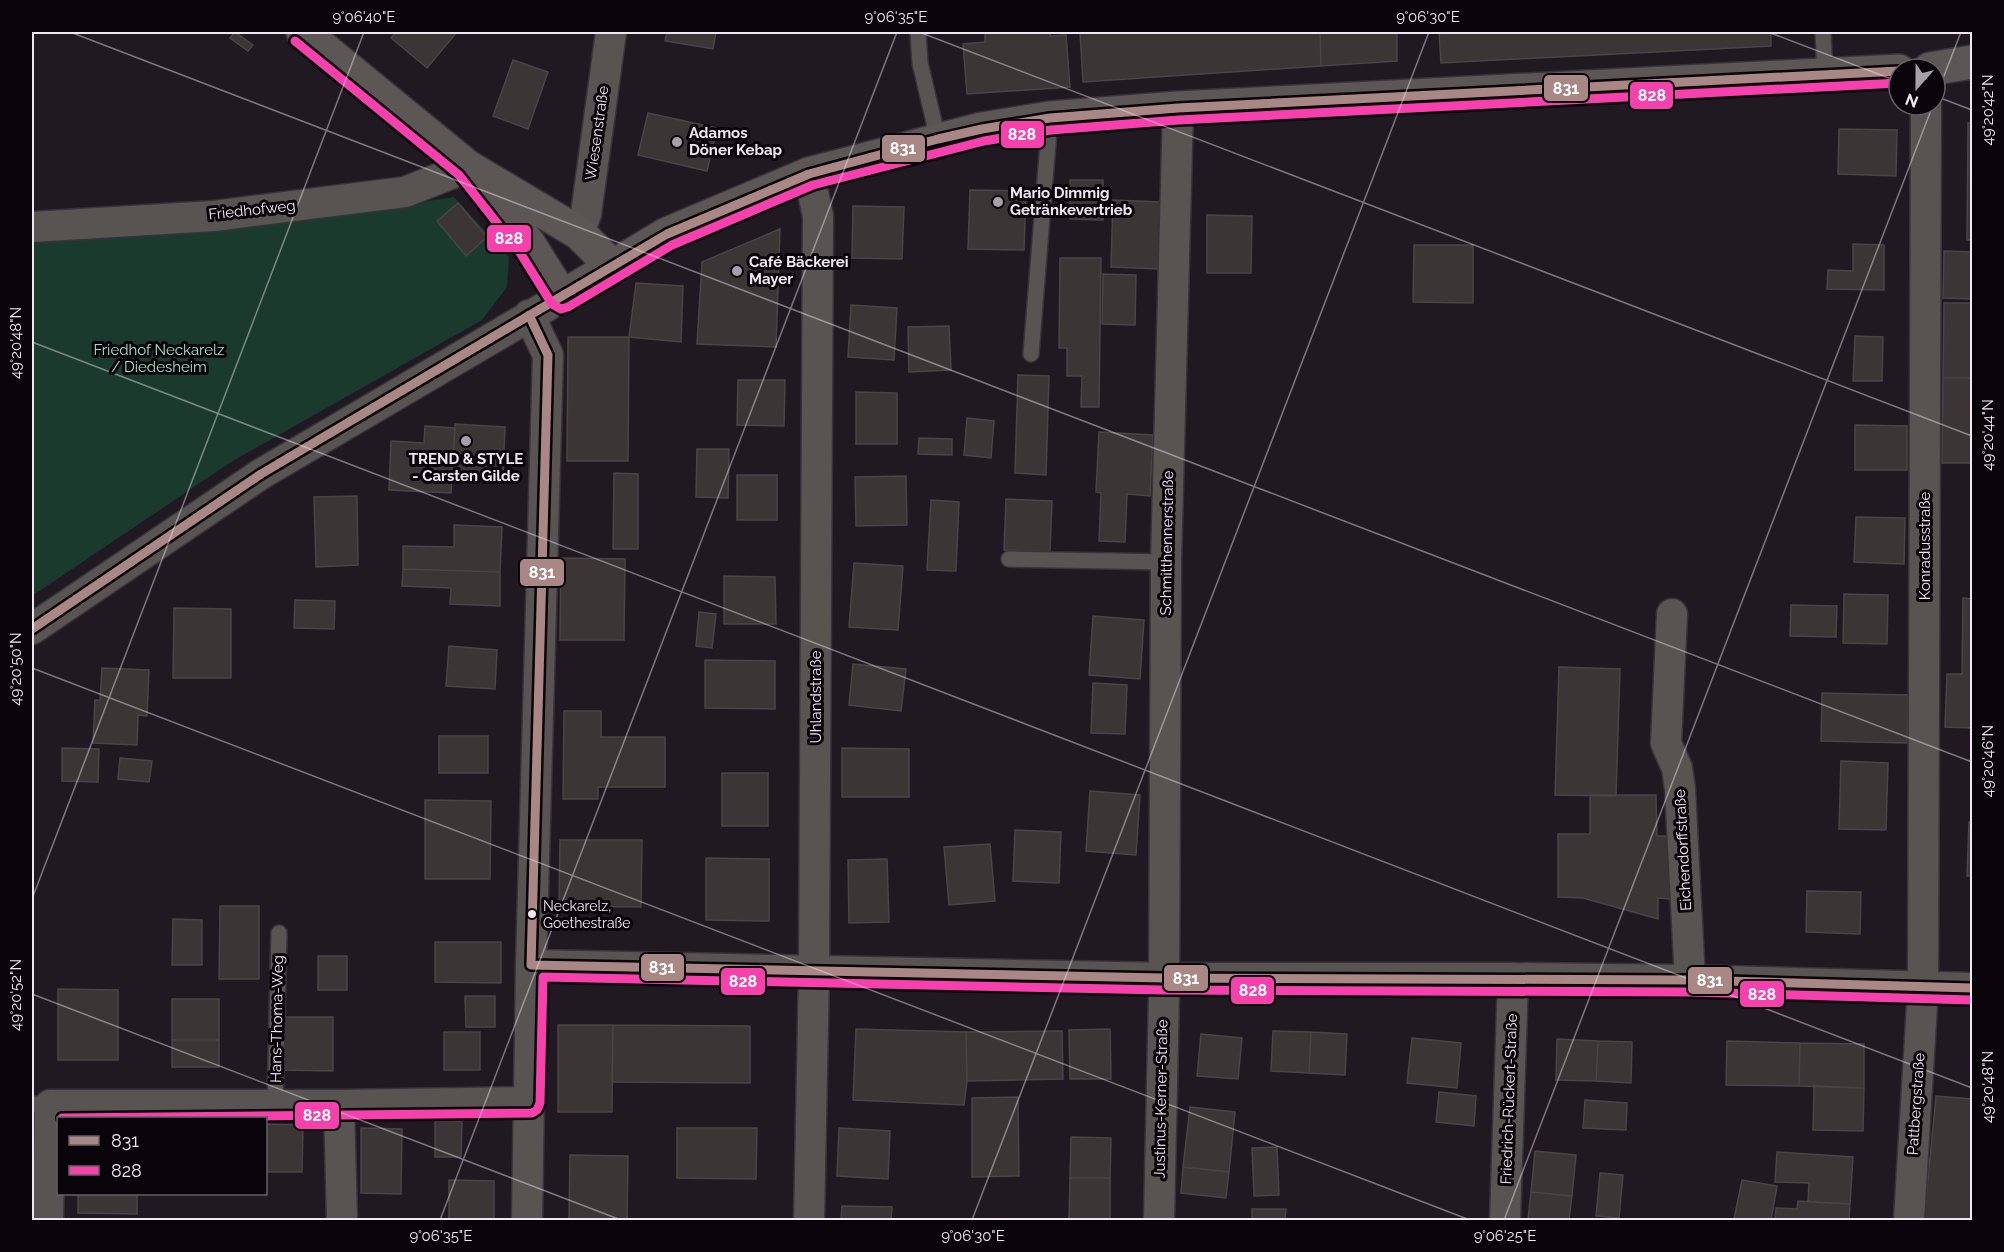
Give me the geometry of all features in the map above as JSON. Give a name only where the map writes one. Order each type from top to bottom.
[{"type":"street","points":[[303,32],[468,167],[579,233],[612,266]]},
{"type":"street","name":"Wiesenstraße","points":[[579,233],[586,214],[611,32]]},
{"type":"street","points":[[1947,66],[1972,62]]},
{"type":"street","points":[[32,629],[261,474],[612,266],[667,234],[809,174],[938,139],[1050,118],[1178,108],[1887,72]]},
{"type":"street","name":"Schmitthennerstraße","points":[[1164,978],[1166,562],[1178,108]]},
{"type":"street","name":"Konradusstraße","points":[[1923,988],[1926,117]]},
{"type":"street","points":[[468,167],[529,244],[562,297]]},
{"type":"street","name":"Friedhofweg","points":[[32,227],[214,216],[405,192],[468,167]]},
{"type":"street","name":"Uhlandstraße","points":[[809,174],[818,216],[814,972],[809,1221]]},
{"type":"street","points":[[527,1221],[531,965],[548,355],[529,315]]},
{"type":"street","name":"Eichendorffstraße","points":[[1672,614],[1666,743],[1677,768],[1680,789],[1690,980]]},
{"type":"street","points":[[531,965],[1164,978],[1690,980],[1972,988]]},
{"type":"street","name":"Justinus-Kerner-Straße","points":[[1159,1221],[1164,978]]},
{"type":"street","name":"Friedrich-Rückert-Straße","points":[[1505,1221],[1513,978]]},
{"type":"street","name":"Pattbergstraße","points":[[1909,1221],[1923,988]]},
{"type":"street","points":[[48,1221],[41,1105],[339,1105],[528,1102]]},
{"type":"street","points":[[339,1105],[342,1221]]},
{"type":"lane","points":[[918,32],[920,63],[938,139]]},
{"type":"lane","points":[[1823,32],[1825,76]]},
{"type":"lane","points":[[1031,354],[1050,118]]},
{"type":"lane","points":[[1009,559],[1166,562]]},
{"type":"lane","name":"Hans-Thoma-Weg","points":[[275,1105],[279,933]]},
{"type":"green space","name":"Friedhof Neckarelz / Diedesheim","points":[[454,197],[509,257],[507,287],[482,320],[231,462],[32,596],[32,239],[270,225]]},
{"type":"building","points":[[235,32],[253,45],[248,51],[230,38]]},
{"type":"building","points":[[396,32],[457,32],[427,68],[391,38]]},
{"type":"building","points":[[667,32],[716,32],[713,49],[665,41]]},
{"type":"building","points":[[1050,32],[1050,36],[1066,35],[1070,87],[967,94],[963,44],[985,42],[985,33]]},
{"type":"building","points":[[1080,32],[1320,32],[1321,66],[1083,82]]},
{"type":"building","points":[[1320,32],[1397,32],[1397,61],[1321,66]]},
{"type":"building","points":[[1439,32],[1771,32],[1771,46],[1441,63]]},
{"type":"building","points":[[513,60],[548,72],[528,129],[493,116]]},
{"type":"building","name":"Adamos Döner Kebap","points":[[648,113],[717,128],[707,171],[638,155]]},
{"type":"building","points":[[1968,123],[1972,123],[1972,240],[1967,240]]},
{"type":"building","points":[[1839,129],[1897,130],[1896,176],[1838,174]]},
{"type":"building","points":[[1070,180],[1103,180],[1103,220],[1070,219]]},
{"type":"building","points":[[970,190],[1026,191],[1024,250],[968,249]]},
{"type":"building","points":[[1113,200],[1161,202],[1159,269],[1111,267]]},
{"type":"building","points":[[458,203],[487,237],[466,256],[437,221]]},
{"type":"building","points":[[853,206],[904,207],[902,259],[852,258]]},
{"type":"building","points":[[1207,215],[1252,216],[1251,273],[1207,273]]},
{"type":"building","points":[[780,229],[776,347],[697,344],[702,262]]},
{"type":"building","points":[[1853,244],[1884,245],[1884,290],[1827,289],[1828,270],[1853,271]]},
{"type":"building","points":[[1414,245],[1473,245],[1473,303],[1413,302]]},
{"type":"building","points":[[1944,251],[1972,252],[1972,299],[1943,298]]},
{"type":"building","points":[[1060,258],[1101,258],[1099,407],[1081,407],[1082,376],[1067,376],[1067,348],[1059,348]]},
{"type":"building","points":[[1103,274],[1136,275],[1135,325],[1102,324]]},
{"type":"building","points":[[636,283],[683,286],[681,342],[629,337]]},
{"type":"building","points":[[1944,303],[1972,303],[1972,378],[1943,378]]},
{"type":"building","points":[[851,305],[897,308],[894,360],[848,357]]},
{"type":"building","points":[[949,326],[951,370],[909,372],[908,327]]},
{"type":"building","points":[[1855,336],[1883,337],[1882,381],[1853,381]]},
{"type":"building","points":[[568,337],[629,337],[628,461],[567,461]]},
{"type":"building","points":[[1018,375],[1049,376],[1046,475],[1015,473]]},
{"type":"building","points":[[1943,378],[1972,378],[1972,463],[1942,463]]},
{"type":"building","points":[[738,380],[785,380],[784,426],[737,425]]},
{"type":"building","points":[[856,392],[897,393],[897,444],[856,444]]},
{"type":"building","points":[[967,418],[994,421],[991,458],[964,455]]},
{"type":"building","points":[[455,424],[505,427],[503,477],[452,474]]},
{"type":"building","points":[[1855,425],[1907,426],[1907,470],[1855,470]]},
{"type":"building","points":[[425,426],[455,428],[451,493],[389,490],[391,441],[424,443]]},
{"type":"building","points":[[1099,432],[1153,435],[1150,496],[1127,494],[1125,542],[1099,541],[1101,493],[1096,492]]},
{"type":"building","points":[[919,438],[952,439],[952,455],[918,454]]},
{"type":"building","points":[[697,449],[729,449],[728,498],[696,497]]},
{"type":"building","points":[[614,473],[638,474],[638,549],[613,549]]},
{"type":"building","points":[[737,475],[777,475],[777,520],[737,520]]},
{"type":"building","points":[[906,476],[907,525],[856,526],[855,477]]},
{"type":"building","points":[[357,496],[358,565],[316,567],[314,497]]},
{"type":"building","points":[[1006,499],[1052,501],[1050,552],[1004,550]]},
{"type":"building","points":[[931,500],[959,502],[956,571],[927,570]]},
{"type":"building","points":[[1856,517],[1905,518],[1904,564],[1854,562]]},
{"type":"building","points":[[454,525],[502,527],[500,572],[403,569],[403,546],[454,547]]},
{"type":"building","points":[[561,558],[625,559],[624,640],[560,640]]},
{"type":"building","points":[[854,563],[903,566],[898,630],[849,627]]},
{"type":"building","points":[[403,569],[500,572],[500,606],[450,604],[451,588],[402,586]]},
{"type":"building","points":[[724,576],[775,577],[776,624],[724,624]]},
{"type":"building","points":[[1844,594],[1888,595],[1887,644],[1843,643]]},
{"type":"building","points":[[1963,598],[1972,599],[1972,728],[1945,727],[1947,674],[1962,674]]},
{"type":"building","points":[[295,600],[335,601],[334,629],[294,628]]},
{"type":"building","points":[[1791,605],[1837,606],[1836,637],[1790,636]]},
{"type":"building","points":[[174,608],[231,609],[231,678],[173,678]]},
{"type":"building","points":[[699,612],[716,614],[712,648],[696,646]]},
{"type":"building","points":[[1093,616],[1144,620],[1140,679],[1089,675]]},
{"type":"building","points":[[449,646],[497,650],[495,689],[446,686]]},
{"type":"building","points":[[705,660],[775,661],[775,709],[705,708]]},
{"type":"building","points":[[853,664],[906,669],[901,711],[849,705]]},
{"type":"building","points":[[1559,667],[1620,669],[1616,796],[1555,795]]},
{"type":"building","points":[[102,668],[149,670],[147,716],[138,715],[137,745],[93,743],[95,700],[100,700]]},
{"type":"building","points":[[1093,683],[1127,685],[1125,734],[1091,733]]},
{"type":"building","points":[[1822,693],[1908,695],[1907,743],[1821,741]]},
{"type":"building","points":[[564,711],[601,711],[601,737],[665,737],[665,787],[598,787],[598,799],[563,799]]},
{"type":"building","points":[[439,736],[488,736],[488,773],[439,773]]},
{"type":"building","points":[[62,748],[99,749],[98,782],[62,781]]},
{"type":"building","points":[[842,748],[909,749],[909,797],[842,797]]},
{"type":"building","points":[[120,758],[152,761],[149,782],[118,779]]},
{"type":"building","points":[[1841,761],[1888,763],[1886,830],[1839,829]]},
{"type":"building","points":[[722,773],[768,773],[768,826],[722,826]]},
{"type":"building","points":[[1090,791],[1140,795],[1136,855],[1086,851]]},
{"type":"building","points":[[1590,795],[1656,795],[1657,836],[1673,836],[1672,899],[1658,898],[1658,919],[1583,898],[1558,897],[1558,834],[1590,834]]},
{"type":"building","points":[[425,800],[491,801],[490,879],[425,879]]},
{"type":"building","points":[[1969,822],[1972,822],[1972,876],[1967,876]]},
{"type":"building","points":[[1015,830],[1061,832],[1059,883],[1013,881]]},
{"type":"building","points":[[560,840],[642,840],[641,907],[559,906]]},
{"type":"building","points":[[990,844],[995,901],[949,905],[944,847]]},
{"type":"building","points":[[706,858],[769,859],[769,921],[706,920]]},
{"type":"building","points":[[887,859],[889,922],[849,923],[848,860]]},
{"type":"building","points":[[1807,891],[1861,892],[1860,934],[1806,932]]},
{"type":"building","points":[[220,906],[259,906],[259,979],[219,979]]},
{"type":"building","points":[[173,919],[202,920],[202,965],[172,965]]},
{"type":"building","points":[[435,942],[501,942],[501,983],[435,982]]},
{"type":"building","points":[[318,956],[347,956],[347,990],[318,990]]},
{"type":"building","points":[[58,989],[118,990],[118,1060],[58,1060]]},
{"type":"building","points":[[465,996],[495,996],[495,1027],[466,1027]]},
{"type":"building","points":[[172,999],[219,999],[219,1040],[172,1040]]},
{"type":"building","points":[[282,1017],[333,1017],[333,1071],[282,1070]]},
{"type":"building","points":[[558,1025],[613,1025],[612,1112],[558,1112]]},
{"type":"building","points":[[613,1025],[750,1026],[750,1083],[612,1082]]},
{"type":"building","points":[[856,1029],[966,1032],[967,1081],[964,1105],[853,1100]]},
{"type":"building","points":[[1110,1029],[1111,1079],[1070,1079],[1069,1030]]},
{"type":"building","points":[[1062,1031],[1063,1079],[967,1081],[966,1032]]},
{"type":"building","points":[[1273,1031],[1311,1032],[1309,1073],[1271,1071]]},
{"type":"building","points":[[444,1032],[480,1032],[480,1070],[444,1070]]},
{"type":"building","points":[[1311,1032],[1347,1034],[1345,1075],[1309,1073]]},
{"type":"building","points":[[1201,1034],[1242,1038],[1238,1079],[1197,1076]]},
{"type":"building","points":[[1412,1038],[1461,1043],[1457,1088],[1407,1083]]},
{"type":"building","points":[[1557,1039],[1598,1041],[1596,1081],[1556,1080]]},
{"type":"building","points":[[172,1040],[219,1040],[219,1067],[172,1067]]},
{"type":"building","points":[[1598,1041],[1632,1042],[1631,1083],[1596,1081]]},
{"type":"building","points":[[1727,1041],[1800,1043],[1799,1086],[1726,1085]]},
{"type":"building","points":[[1800,1043],[1864,1044],[1864,1088],[1799,1086]]},
{"type":"building","points":[[1814,1086],[1864,1088],[1863,1131],[1813,1130]]},
{"type":"building","points":[[1439,1092],[1476,1096],[1474,1126],[1436,1122]]},
{"type":"building","points":[[1936,1096],[1972,1099],[1972,1220],[1924,1220]]},
{"type":"building","points":[[1018,1097],[1019,1176],[972,1177],[972,1098]]},
{"type":"building","points":[[1585,1100],[1627,1103],[1626,1130],[1583,1128]]},
{"type":"building","points":[[1190,1107],[1235,1112],[1229,1172],[1183,1167]]},
{"type":"building","points":[[435,1120],[462,1121],[461,1157],[435,1157]]},
{"type":"building","points":[[267,1124],[303,1125],[302,1172],[267,1172]]},
{"type":"building","points":[[361,1128],[402,1129],[401,1194],[361,1193]]},
{"type":"building","points":[[677,1128],[757,1128],[756,1179],[677,1178]]},
{"type":"building","points":[[839,1128],[890,1131],[888,1179],[837,1176]]},
{"type":"building","points":[[1071,1137],[1111,1138],[1110,1178],[1070,1178]]},
{"type":"building","points":[[1277,1147],[1279,1195],[1254,1196],[1252,1148]]},
{"type":"building","points":[[1535,1151],[1576,1155],[1572,1196],[1531,1192]]},
{"type":"building","points":[[1777,1152],[1853,1157],[1850,1204],[1808,1202],[1809,1183],[1775,1182]]},
{"type":"building","points":[[570,1155],[628,1156],[627,1220],[569,1220]]},
{"type":"building","points":[[1183,1167],[1229,1172],[1226,1198],[1181,1193]]},
{"type":"building","points":[[1600,1173],[1623,1175],[1619,1218],[1596,1216]]},
{"type":"building","points":[[1070,1178],[1110,1178],[1110,1220],[1069,1220]]},
{"type":"building","points":[[449,1180],[494,1181],[494,1220],[449,1220]]},
{"type":"building","points":[[1742,1180],[1777,1186],[1771,1220],[1734,1219]]},
{"type":"building","points":[[1531,1192],[1572,1196],[1569,1220],[1528,1220]]},
{"type":"building","points":[[78,1195],[137,1195],[137,1214],[78,1213]]},
{"type":"building","points":[[1798,1201],[1850,1204],[1849,1220],[1775,1220],[1776,1208],[1797,1209]]},
{"type":"building","points":[[842,1206],[892,1207],[891,1220],[841,1220]]},
{"type":"building","points":[[1252,1209],[1286,1209],[1285,1220],[1252,1220]]},
{"type":"building","points":[[757,1219],[757,1220],[701,1220]]},
{"type":"transit line","name":"828","points":[[295,41],[459,175],[519,251],[552,304],[561,309],[672,245],[813,185],[984,141],[1051,130],[1179,120],[1887,84]]},
{"type":"transit line","name":"831","points":[[32,629],[261,474],[667,234],[809,174],[938,139],[1050,118],[1178,108],[1887,72]]},
{"type":"transit line","name":"831","points":[[529,315],[548,355],[531,965],[1164,978],[1690,980],[1972,988]]},
{"type":"transit line","name":"828","points":[[156,1117],[532,1113],[537,1110],[540,1103],[543,977],[1164,990],[1690,992],[1972,1000]]},
{"type":"place","name":"Adamos Döner Kebap","points":[[677,142]]},
{"type":"place","name":"Mario Dimmig Getränkevertrieb","points":[[998,202]]},
{"type":"place","name":"Café Bäckerei Mayer","points":[[737,271]]},
{"type":"place","name":"TREND & STYLE - Carsten Gilde","points":[[466,441]]},
{"type":"place","name":"Neckarelz, Goethestraße","points":[[532,914]]}]
